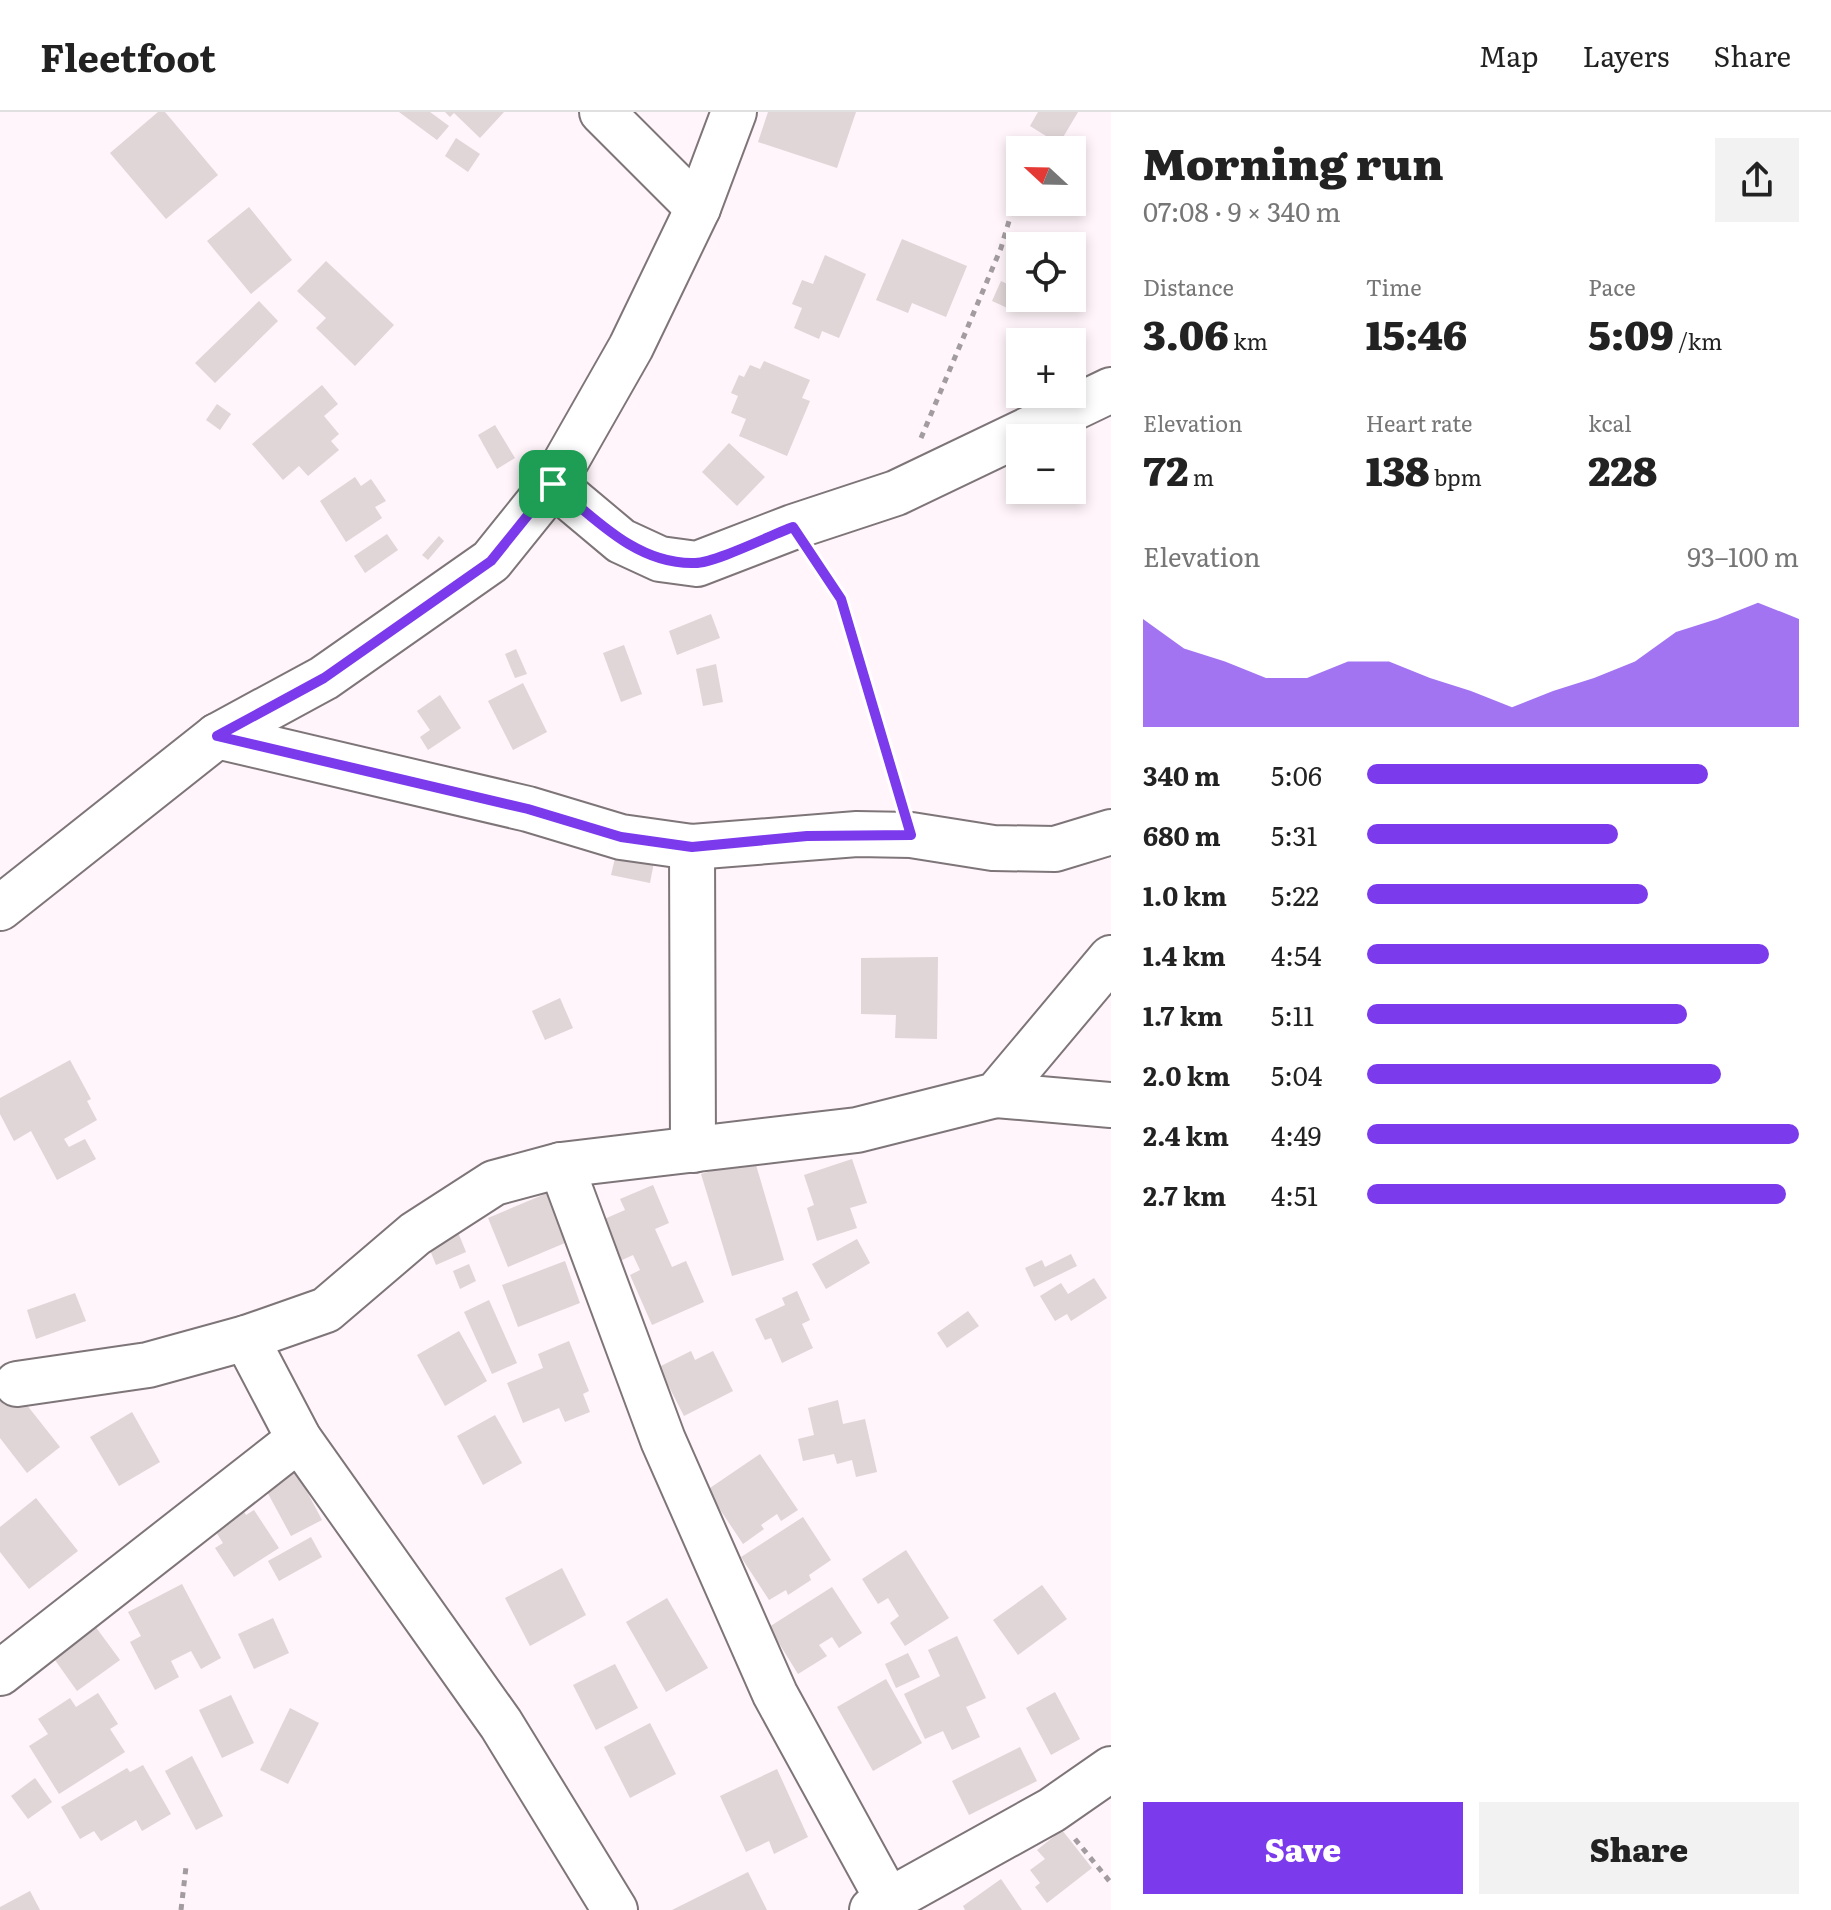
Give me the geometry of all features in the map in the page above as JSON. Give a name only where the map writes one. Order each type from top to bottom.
[{"type":"street","points":[[602,112],[698,208]]},
{"type":"street","points":[[0,908],[217,736],[324,678],[491,561],[553,484],[631,347],[698,208],[734,112]]},
{"type":"street","points":[[553,484],[621,541],[660,559],[697,564],[793,527],[896,493],[1008,443],[1111,390]]},
{"type":"street","points":[[217,736],[528,809],[621,837],[692,847],[807,836],[911,835],[993,848],[1055,849],[1111,832]]},
{"type":"street","points":[[692,847],[693,1150]]},
{"type":"street","points":[[996,1095],[1111,958]]},
{"type":"street","points":[[17,1384],[148,1365],[246,1338],[326,1310],[415,1234],[494,1183],[561,1165],[857,1130],[996,1095],[1111,1105]]},
{"type":"street","points":[[561,1165],[663,1440],[775,1694],[880,1905],[1052,1810],[1111,1769]]},
{"type":"street","points":[[246,1338],[299,1439],[501,1724],[615,1910]]},
{"type":"street","points":[[0,1673],[299,1439]]},
{"type":"path","points":[[920,441],[1001,248],[1010,216]]},
{"type":"path","points":[[793,527],[841,599],[911,835]]},
{"type":"path","points":[[1052,1810],[1111,1883]]},
{"type":"path","points":[[181,1910],[186,1867]]},
{"type":"building","points":[[158,112],[165,112],[218,175],[166,219],[110,153]]},
{"type":"building","points":[[399,112],[430,112],[449,126],[437,140]]},
{"type":"building","points":[[445,112],[504,112],[480,138],[454,113],[450,117]]},
{"type":"building","points":[[768,112],[856,112],[837,168],[758,142]]},
{"type":"building","points":[[1038,112],[1078,112],[1064,136],[1046,136],[1030,126]]},
{"type":"building","points":[[456,138],[480,154],[468,172],[445,156]]},
{"type":"building","points":[[249,207],[292,260],[251,294],[207,241]]},
{"type":"building","points":[[902,239],[967,266],[946,317],[912,303],[908,313],[876,300]]},
{"type":"building","points":[[825,255],[866,274],[839,338],[822,331],[819,339],[794,328],[802,308],[792,304],[802,280],[813,284]]},
{"type":"building","points":[[326,261],[394,325],[355,366],[316,328],[326,318],[297,291]]},
{"type":"building","points":[[1001,281],[1006,283],[1006,307],[992,301]]},
{"type":"building","points":[[259,301],[278,321],[215,383],[195,363]]},
{"type":"building","points":[[764,361],[810,380],[802,398],[810,401],[787,456],[739,436],[746,419],[731,413],[738,396],[731,393],[739,375],[744,377],[750,365],[760,369]]},
{"type":"building","points":[[322,385],[338,404],[324,416],[339,434],[331,441],[339,450],[308,476],[299,466],[283,480],[252,444]]},
{"type":"building","points":[[217,404],[231,414],[220,430],[206,420]]},
{"type":"building","points":[[495,425],[515,458],[497,469],[478,435]]},
{"type":"building","points":[[729,443],[765,477],[737,506],[702,472]]},
{"type":"building","points":[[355,477],[361,486],[371,479],[386,501],[375,507],[382,518],[346,542],[320,501]]},
{"type":"building","points":[[387,534],[398,550],[365,573],[354,556]]},
{"type":"building","points":[[439,536],[444,541],[428,560],[422,555]]},
{"type":"building","points":[[711,614],[720,638],[677,655],[669,631]]},
{"type":"building","points":[[624,645],[642,694],[621,702],[603,653]]},
{"type":"building","points":[[516,649],[527,674],[515,678],[505,654]]},
{"type":"building","points":[[716,664],[723,702],[703,706],[696,669]]},
{"type":"building","points":[[523,683],[547,732],[513,750],[488,701]]},
{"type":"building","points":[[440,695],[461,728],[428,750],[420,737],[430,730],[417,711]]},
{"type":"building","points":[[616,854],[654,862],[650,883],[611,875]]},
{"type":"building","points":[[938,957],[937,1039],[895,1038],[896,1015],[861,1014],[861,958]]},
{"type":"building","points":[[560,998],[573,1028],[545,1040],[532,1011]]},
{"type":"building","points":[[70,1060],[91,1099],[87,1101],[97,1120],[64,1139],[69,1147],[85,1139],[96,1159],[57,1180],[31,1131],[14,1141],[0,1114],[0,1098]]},
{"type":"building","points":[[754,1158],[784,1260],[732,1276],[701,1174]]},
{"type":"building","points":[[852,1159],[867,1203],[850,1208],[857,1228],[817,1241],[807,1208],[814,1205],[804,1175]]},
{"type":"building","points":[[653,1185],[669,1223],[655,1229],[672,1267],[686,1261],[704,1302],[652,1325],[630,1275],[640,1270],[633,1255],[620,1261],[602,1220],[625,1210],[620,1199]]},
{"type":"building","points":[[552,1191],[572,1240],[508,1267],[488,1218]]},
{"type":"building","points":[[453,1220],[466,1252],[436,1265],[423,1233]]},
{"type":"building","points":[[857,1239],[870,1263],[826,1289],[812,1264]]},
{"type":"building","points":[[1071,1254],[1077,1266],[1034,1287],[1025,1268],[1042,1260],[1045,1267]]},
{"type":"building","points":[[565,1261],[580,1303],[518,1327],[502,1285]]},
{"type":"building","points":[[469,1264],[476,1281],[460,1289],[453,1271]]},
{"type":"building","points":[[1094,1278],[1107,1298],[1071,1321],[1067,1314],[1055,1321],[1040,1296],[1061,1283],[1068,1294]]},
{"type":"building","points":[[797,1291],[810,1320],[802,1324],[813,1348],[782,1363],[771,1338],[765,1340],[755,1319],[785,1305],[782,1298]]},
{"type":"building","points":[[75,1293],[86,1321],[36,1339],[27,1310]]},
{"type":"building","points":[[489,1300],[517,1363],[492,1374],[464,1312]]},
{"type":"building","points":[[968,1311],[979,1326],[947,1348],[937,1333]]},
{"type":"building","points":[[459,1331],[487,1381],[445,1406],[417,1355]]},
{"type":"building","points":[[569,1341],[589,1391],[583,1394],[590,1412],[565,1422],[559,1408],[523,1423],[507,1383],[543,1368],[538,1354]]},
{"type":"building","points":[[691,1351],[695,1360],[713,1351],[733,1391],[684,1416],[659,1367]]},
{"type":"building","points":[[11,1385],[60,1447],[27,1473],[0,1438],[0,1394]]},
{"type":"building","points":[[838,1400],[843,1424],[865,1419],[877,1472],[856,1477],[852,1460],[837,1464],[834,1454],[803,1461],[798,1439],[814,1435],[808,1408]]},
{"type":"building","points":[[132,1412],[160,1462],[119,1486],[90,1437]]},
{"type":"building","points":[[495,1415],[522,1463],[483,1485],[457,1436]]},
{"type":"building","points":[[760,1454],[798,1510],[781,1521],[777,1514],[761,1525],[764,1529],[743,1544],[707,1490]]},
{"type":"building","points":[[296,1471],[322,1520],[291,1536],[265,1488]]},
{"type":"building","points":[[36,1498],[78,1551],[29,1589],[0,1552],[0,1527]]},
{"type":"building","points":[[238,1502],[246,1515],[254,1510],[279,1548],[234,1577],[215,1548],[223,1543],[209,1521]]},
{"type":"building","points":[[803,1517],[831,1560],[809,1575],[811,1580],[788,1595],[786,1590],[769,1600],[741,1557]]},
{"type":"building","points":[[311,1537],[322,1557],[279,1581],[268,1561]]},
{"type":"building","points":[[906,1550],[949,1618],[905,1646],[890,1623],[899,1616],[888,1598],[878,1604],[862,1579]]},
{"type":"building","points":[[562,1568],[586,1615],[530,1646],[505,1598]]},
{"type":"building","points":[[182,1584],[221,1658],[201,1669],[191,1651],[171,1661],[179,1677],[155,1690],[130,1642],[141,1636],[128,1612]]},
{"type":"building","points":[[1042,1585],[1067,1619],[1018,1655],[993,1620]]},
{"type":"building","points":[[832,1587],[862,1633],[839,1648],[832,1637],[819,1645],[827,1656],[798,1674],[769,1627]]},
{"type":"building","points":[[667,1598],[708,1668],[666,1692],[626,1622]]},
{"type":"building","points":[[273,1618],[289,1653],[254,1669],[238,1634]]},
{"type":"building","points":[[92,1622],[120,1660],[77,1691],[50,1653]]},
{"type":"building","points":[[957,1636],[986,1698],[966,1707],[980,1737],[952,1750],[943,1731],[925,1739],[904,1694],[940,1676],[928,1650]]},
{"type":"building","points":[[908,1653],[920,1677],[896,1688],[885,1664]]},
{"type":"building","points":[[615,1664],[638,1708],[596,1730],[573,1685]]},
{"type":"building","points":[[886,1679],[922,1743],[873,1771],[837,1707]]},
{"type":"building","points":[[1055,1692],[1080,1739],[1051,1755],[1026,1708]]},
{"type":"building","points":[[98,1693],[118,1724],[110,1729],[125,1752],[59,1794],[29,1746],[48,1734],[38,1719],[70,1698],[76,1707]]},
{"type":"building","points":[[231,1695],[254,1743],[222,1758],[199,1710]]},
{"type":"building","points":[[290,1708],[319,1723],[288,1784],[260,1770]]},
{"type":"building","points":[[650,1723],[676,1774],[630,1798],[604,1747]]},
{"type":"building","points":[[1020,1747],[1037,1781],[969,1815],[952,1781]]},
{"type":"building","points":[[192,1756],[223,1816],[196,1830],[165,1771]]},
{"type":"building","points":[[143,1765],[171,1814],[142,1831],[136,1820],[101,1841],[94,1831],[80,1839],[61,1807],[127,1768],[130,1772]]},
{"type":"building","points":[[777,1769],[808,1837],[774,1854],[769,1841],[746,1852],[720,1796]]},
{"type":"building","points":[[35,1778],[52,1802],[28,1819],[11,1796]]},
{"type":"building","points":[[1062,1830],[1092,1868],[1047,1903],[1035,1887],[1040,1883],[1030,1870],[1045,1859],[1037,1850]]},
{"type":"building","points":[[748,1872],[767,1910],[672,1910]]},
{"type":"building","points":[[1001,1879],[1022,1910],[965,1910],[963,1906]]},
{"type":"building","points":[[30,1891],[40,1910],[0,1910],[0,1907]]},
{"type":"route","points":[[553,484],[621,541],[660,559],[697,564],[793,527],[841,599],[911,835],[807,836],[692,847],[621,837],[528,809],[217,736],[324,678],[491,561],[553,484]]}]
